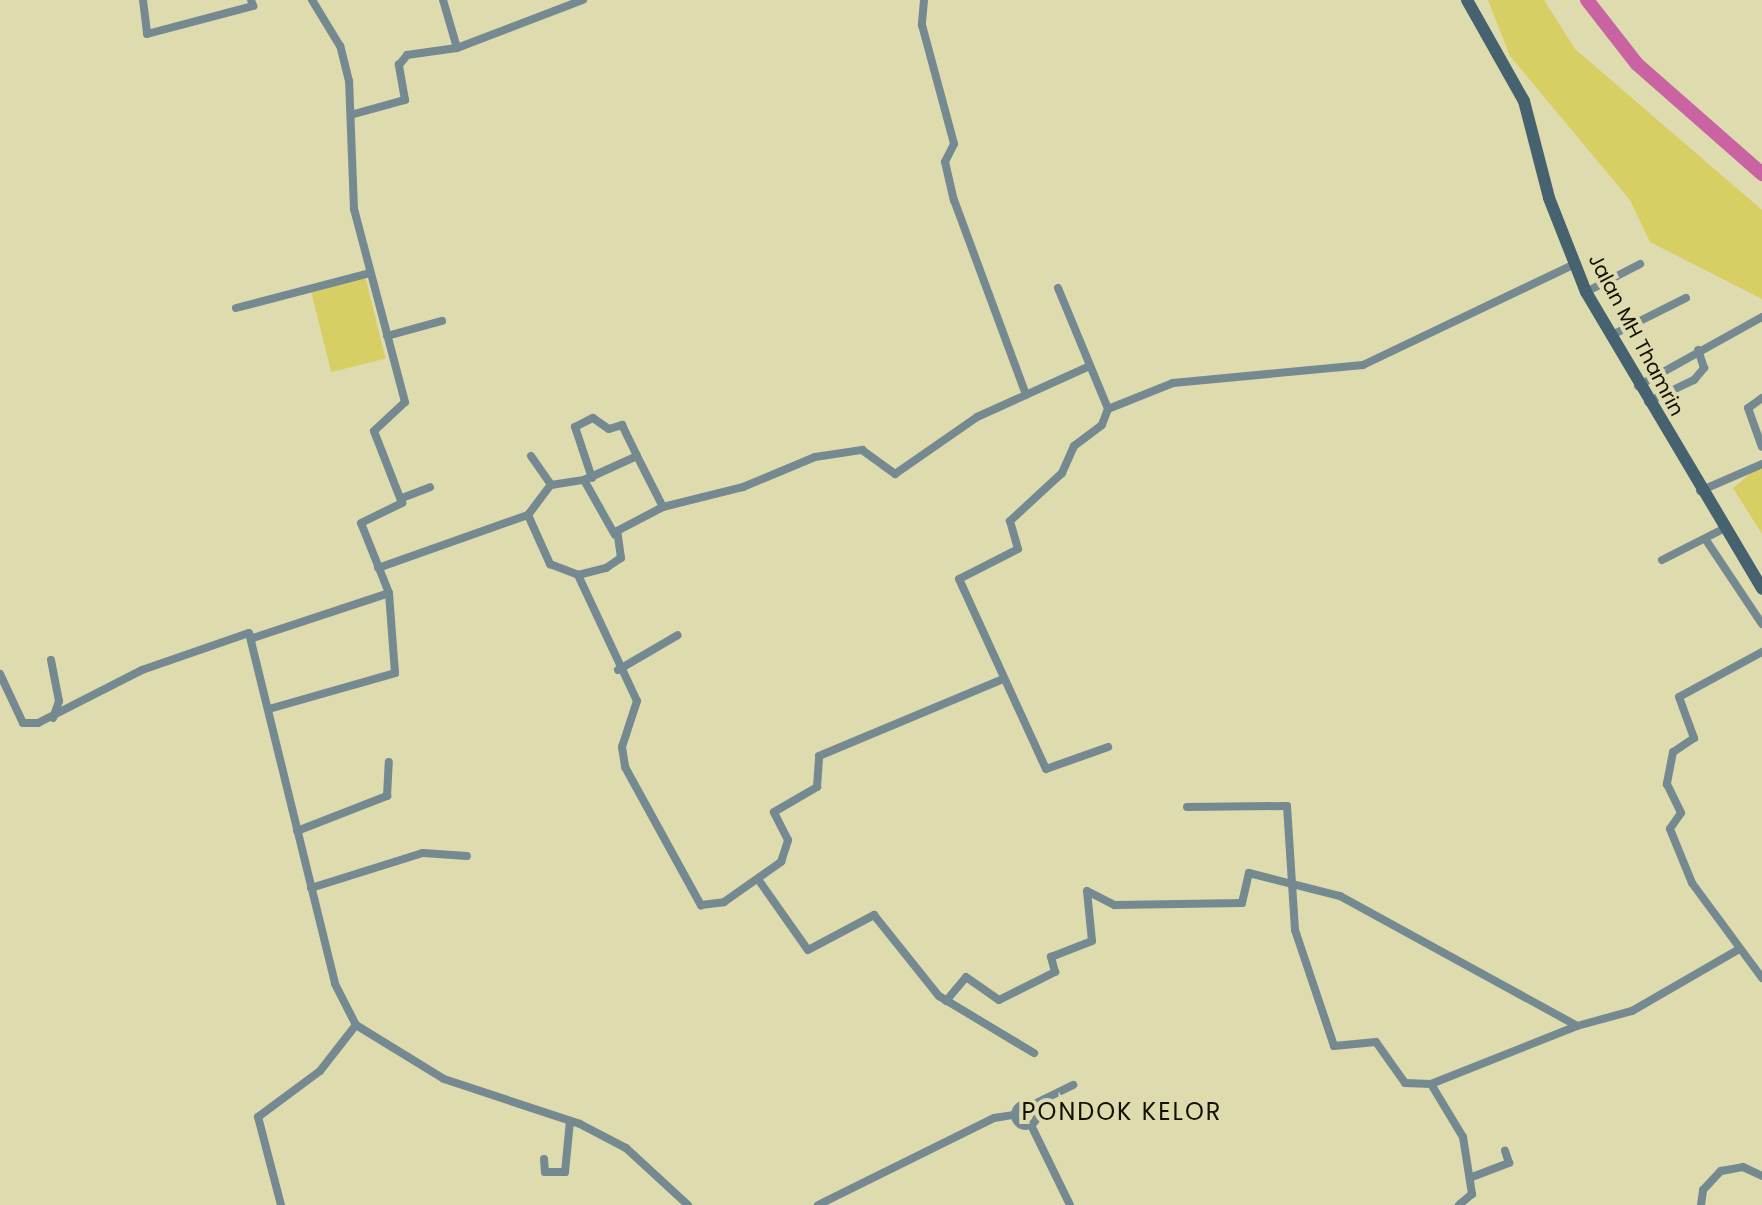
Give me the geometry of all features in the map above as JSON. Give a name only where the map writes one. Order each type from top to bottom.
[{"type":"street","points":[[143,0],[147,34],[253,6],[251,0]]},
{"type":"street","points":[[312,0],[340,46],[354,114],[354,209],[405,402],[374,431],[402,498]]},
{"type":"street","points":[[443,0],[457,48]]},
{"type":"street","points":[[354,114],[405,100],[399,65],[407,55],[457,48],[583,0]]},
{"type":"street","points":[[924,0],[922,25],[954,144],[945,162],[954,200],[1026,395]]},
{"type":"street","name":"Jalan MH Thamrin","points":[[1467,0],[1529,115],[1566,269],[1586,292],[1699,492],[1762,589]]},
{"type":"street","points":[[1586,292],[1640,264]]},
{"type":"street","points":[[1108,409],[1173,383],[1368,363],[1566,269]]},
{"type":"street","points":[[236,308],[370,273]]},
{"type":"street","points":[[1058,288],[1108,409],[1102,425],[1074,446],[1062,473],[1010,521],[1018,549],[959,579],[1047,771],[1108,747]]},
{"type":"street","points":[[1610,336],[1686,298]]},
{"type":"street","points":[[1638,386],[1698,350],[1716,348],[1762,317]]},
{"type":"street","points":[[387,336],[442,321]]},
{"type":"street","points":[[1647,402],[1694,380],[1704,368],[1698,350]]},
{"type":"street","points":[[615,535],[663,507],[743,487],[815,457],[862,450],[895,474],[977,417],[1090,366]]},
{"type":"street","points":[[1762,398],[1748,408],[1762,447]]},
{"type":"street","points":[[528,515],[550,564],[578,575],[621,558],[615,535],[588,479],[575,427],[593,418],[609,429],[622,425],[663,507]]},
{"type":"street","points":[[531,456],[551,485]]},
{"type":"street","points":[[378,568],[528,515],[551,485],[588,479],[637,456]]},
{"type":"street","points":[[1699,492],[1762,464]]},
{"type":"street","points":[[395,685],[389,593],[361,523],[402,498],[430,487]]},
{"type":"street","points":[[1662,560],[1723,529]]},
{"type":"street","points":[[1706,540],[1762,624]]},
{"type":"street","points":[[578,575],[618,670],[637,701],[622,747],[625,767],[695,900],[709,906],[760,882],[789,844],[774,812],[817,787],[819,756],[1003,679]]},
{"type":"street","points":[[253,638],[389,593]]},
{"type":"street","points":[[0,674],[24,724],[53,718],[142,670],[244,631],[253,638],[338,992],[356,1025],[444,1079],[570,1121],[626,1148],[688,1205]]},
{"type":"street","points":[[618,670],[678,635]]},
{"type":"street","points":[[1762,652],[1679,697],[1694,738],[1673,752],[1667,784],[1681,813],[1670,829],[1692,883],[1736,951],[1762,978]]},
{"type":"street","points":[[51,660],[59,701],[53,718]]},
{"type":"street","points":[[269,709],[395,673]]},
{"type":"street","points":[[297,831],[387,796],[389,762]]},
{"type":"street","points":[[1187,807],[1287,806],[1295,930],[1327,1041],[1376,1042],[1405,1083],[1431,1084],[1577,1026],[1632,1011],[1736,951]]},
{"type":"street","points":[[311,888],[423,853],[467,856]]},
{"type":"street","points":[[946,1001],[966,977],[999,1000],[1054,973],[1051,957],[1092,941],[1087,891],[1115,905],[1218,905],[1246,901],[1246,874],[1291,879],[1368,910],[1577,1026]]},
{"type":"street","points":[[760,882],[808,950],[874,915],[946,1001],[1034,1053]]},
{"type":"street","points":[[281,1205],[258,1117],[320,1071],[356,1025]]},
{"type":"street","points":[[1431,1084],[1454,1112],[1472,1177],[1472,1194],[1459,1205]]},
{"type":"street","points":[[818,1205],[994,1118],[1014,1115],[1073,1085]]},
{"type":"street","points":[[1032,1105],[1031,1125],[1070,1205]]},
{"type":"street","points":[[1014,1115],[1031,1125]]},
{"type":"street","points":[[544,1159],[545,1172],[565,1172],[570,1121]]},
{"type":"street","points":[[1472,1177],[1509,1163],[1505,1151]]},
{"type":"street","points":[[1700,1204],[1721,1171],[1743,1167],[1762,1176]]},
{"type":"shaded area","points":[[1488,0],[1544,0],[1575,49],[1762,210],[1762,299],[1650,242],[1630,200],[1510,56]]},
{"type":"shaded area","points":[[365,276],[386,358],[331,372],[311,290]]},
{"type":"shaded area","points":[[1762,464],[1762,534],[1733,488]]},
{"type":"waterway","points":[[1587,0],[1637,64],[1762,174]]},
{"type":"district","name":"PONDOK KELOR","points":[[1122,1112]]}]
